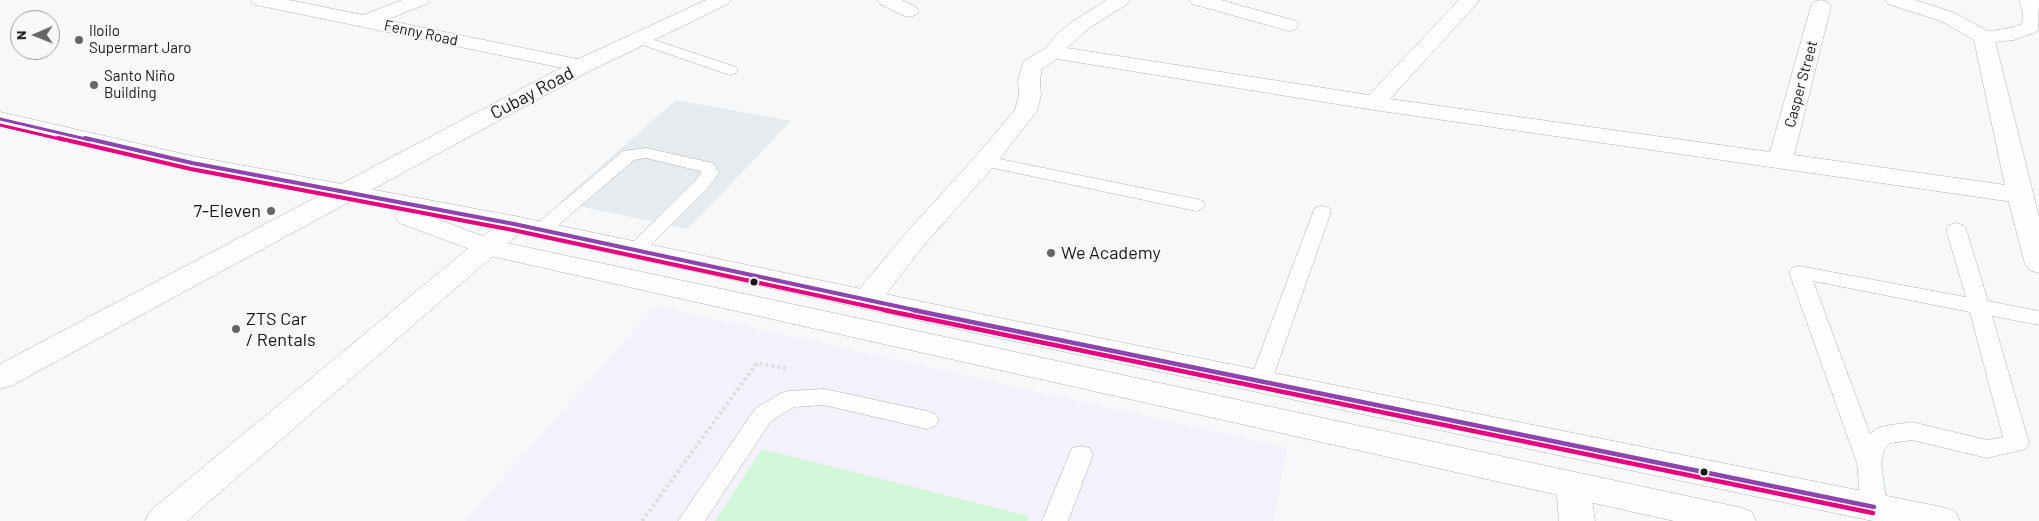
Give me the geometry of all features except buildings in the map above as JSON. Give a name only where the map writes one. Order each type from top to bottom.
[{"type":"street","name":"Fenny Road","points":[[261,0],[582,66]]},
{"type":"street","points":[[365,21],[420,0]]},
{"type":"street","name":"Cubay Road","points":[[0,378],[582,66],[721,0]]},
{"type":"street","points":[[887,0],[909,11]]},
{"type":"street","points":[[866,300],[915,239],[985,161],[1026,111],[1030,95],[1029,80],[1032,66],[1053,52],[1065,37],[1082,24],[1120,0]]},
{"type":"street","points":[[1200,0],[1289,25]]},
{"type":"street","points":[[1374,103],[1470,0]]},
{"type":"street","points":[[1895,0],[1948,17],[1984,36],[2014,34],[2031,27],[2033,14],[2029,0]]},
{"type":"street","name":"Casper Street","points":[[1780,160],[1821,6]]},
{"type":"street","points":[[1984,36],[2020,195],[2039,264]]},
{"type":"street","points":[[1053,52],[1374,103],[2020,195]]},
{"type":"street","points":[[0,118],[192,163],[514,224],[866,300],[1942,521]]},
{"type":"street","points":[[346,192],[486,247],[1738,521]]},
{"type":"street","points":[[163,521],[514,224]]},
{"type":"street","points":[[1573,485],[1577,521]]},
{"type":"lane","points":[[639,39],[730,70]]},
{"type":"lane","points":[[540,230],[629,155],[646,154],[707,167],[710,173],[701,185],[635,250]]},
{"type":"lane","points":[[985,161],[1196,205]]},
{"type":"lane","points":[[1261,380],[1322,212]]},
{"type":"lane","points":[[1869,463],[1873,446],[1884,435],[1912,432],[1987,449],[2017,444],[1956,229]]},
{"type":"lane","points":[[1874,507],[1869,463],[1799,272],[2039,318]]},
{"type":"lane","points":[[691,521],[763,415],[789,399],[824,397],[927,420]]},
{"type":"lane","points":[[1055,521],[1081,455]]},
{"type":"shaded area","points":[[676,100],[791,121],[688,229],[560,202]]},
{"type":"shaded area","points":[[656,306],[1287,448],[1274,521],[465,521]]},
{"type":"green space","points":[[762,449],[1029,516],[1027,521],[715,521]]},
{"type":"transit line","points":[[0,119],[192,163],[514,224],[985,325],[1874,507]]},
{"type":"transit line","points":[[0,125],[191,169],[513,230],[984,331],[1873,513]]},
{"type":"place","name":"Iloilo Supermart Jaro","points":[[79,40]]},
{"type":"place","name":"Santo Niño Building","points":[[94,85]]},
{"type":"place","name":"7-Eleven","points":[[271,211]]},
{"type":"place","name":"We Academy","points":[[1051,253]]},
{"type":"place","name":"ZTS Car / Rentals","points":[[236,329]]}]
